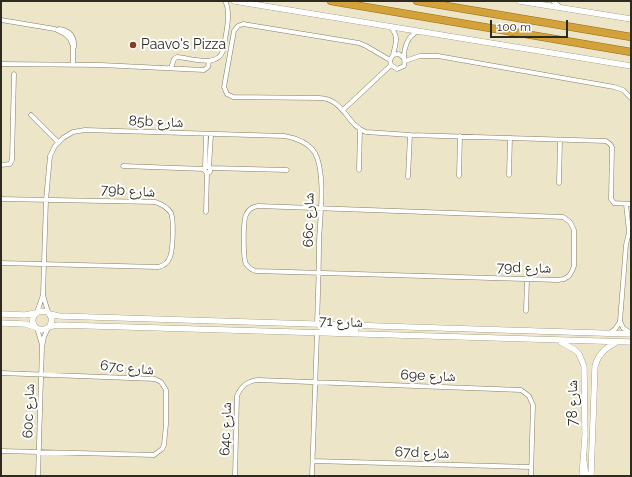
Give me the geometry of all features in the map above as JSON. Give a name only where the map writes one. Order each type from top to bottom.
[{"type":"highway","points":[[331,1],[631,52]]},
{"type":"highway","points":[[417,1],[631,37]]},
{"type":"street","points":[[171,68],[174,59],[177,57],[209,61],[218,58],[223,50],[228,13],[228,6],[225,1]]},
{"type":"street","points":[[234,1],[631,66]]},
{"type":"street","points":[[519,1],[631,19]]},
{"type":"street","points":[[553,1],[561,8]]},
{"type":"street","points":[[1,20],[55,29],[64,29],[71,34],[74,42],[73,65]]},
{"type":"street","points":[[417,32],[409,38],[404,66],[400,69],[394,69],[390,63],[366,46],[356,42],[246,24],[240,25],[236,28],[224,84],[225,92],[229,96],[233,97],[326,98],[343,110],[360,129],[368,132],[410,135],[606,141],[612,147],[611,199],[614,203],[631,204]]},
{"type":"street","points":[[343,110],[390,63],[395,55],[398,46],[396,34],[390,27]]},
{"type":"street","points":[[395,55],[401,55],[405,59]]},
{"type":"street","points":[[405,59],[420,56],[438,56],[614,87],[622,90],[631,98]]},
{"type":"street","points":[[1,64],[205,69],[208,67],[209,61]]},
{"type":"street","points":[[1,165],[10,164],[12,160],[14,74]]},
{"type":"street","points":[[1,323],[25,324],[42,330],[49,327],[52,322],[43,295],[46,200],[48,167],[52,151],[58,142],[31,115]]},
{"type":"street","points":[[359,170],[360,129]]},
{"type":"street","name":"85b شارع","points":[[58,142],[73,132],[85,130],[284,136]]},
{"type":"street","points":[[206,212],[208,134]]},
{"type":"street","points":[[408,177],[410,135]]},
{"type":"street","name":"66c شارع","points":[[284,136],[301,140],[308,146],[314,152],[320,169],[321,208],[317,324]]},
{"type":"street","points":[[459,176],[460,136]]},
{"type":"street","points":[[509,175],[510,138]]},
{"type":"street","points":[[559,183],[560,140]]},
{"type":"street","points":[[123,166],[287,170]]},
{"type":"street","name":"79b شارع","points":[[1,199],[159,203],[168,209],[172,220],[171,255],[168,262],[155,268],[1,264]]},
{"type":"street","points":[[626,204],[628,232]]},
{"type":"street","name":"79d شارع","points":[[258,206],[560,217],[566,218],[572,224],[574,232],[574,266],[571,274],[561,280],[319,273],[256,271],[248,267],[246,263],[244,246],[245,216],[251,208],[258,206]]},
{"type":"street","points":[[631,224],[626,245],[620,321],[622,328],[631,334]]},
{"type":"street","points":[[526,311],[527,279]]},
{"type":"street","points":[[36,327],[32,318],[43,295]]},
{"type":"street","points":[[1,314],[25,315],[43,310],[49,313]]},
{"type":"street","name":"شارع 71","points":[[49,313],[59,316],[631,334]]},
{"type":"street","points":[[610,333],[615,329],[620,321]]},
{"type":"street","name":"شارع 71","points":[[49,327],[59,325],[631,342]]},
{"type":"street","points":[[312,476],[317,333],[325,329],[353,330],[356,329],[356,325]]},
{"type":"street","name":"60c شارع","points":[[36,327],[42,347]]},
{"type":"street","name":"60c شارع","points":[[38,476],[42,347],[44,337],[49,327]]},
{"type":"street","name":"شارع 78","points":[[560,341],[575,350],[584,366],[585,436],[582,458],[582,476]]},
{"type":"street","name":"شارع 78","points":[[591,476],[595,366],[599,355],[616,342]]},
{"type":"street","name":"67c شارع","points":[[1,373],[151,379],[158,380],[163,384],[166,390],[166,424],[164,445],[162,449],[154,455],[1,451]]},
{"type":"street","name":"64c شارع","points":[[235,476],[237,396],[241,387],[249,382],[258,380],[315,383]]},
{"type":"street","name":"69e شارع","points":[[315,383],[521,390],[529,396],[532,405],[531,467]]},
{"type":"street","points":[[582,458],[585,464],[586,476]]},
{"type":"street","name":"67d شارع","points":[[313,461],[531,467]]},
{"type":"street","points":[[531,467],[531,476]]},
{"type":"place","name":"Paavo's Pizza","points":[[133,45]]}]
